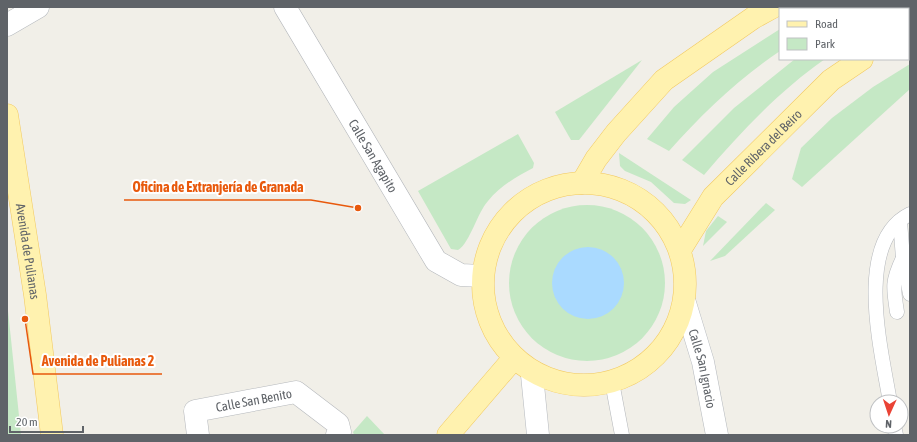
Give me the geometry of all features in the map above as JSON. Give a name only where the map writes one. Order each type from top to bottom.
[{"type":"main road","points":[[582,183],[596,159],[616,133],[664,80],[753,18],[773,7]]},
{"type":"main road","name":"Calle Ribera del Beiro","points":[[680,250],[712,197],[831,80],[861,60]]},
{"type":"main road","name":"Avenida de Pulianas","points":[[7,115],[35,295],[52,435]]},
{"type":"main road","points":[[582,183],[602,184],[642,199],[662,217],[680,250],[686,279],[685,303],[674,333],[657,355],[638,370],[612,382],[582,385],[532,374],[501,347],[492,328],[484,304],[482,276],[492,240],[510,214],[538,193],[582,183]]},
{"type":"main road","points":[[448,435],[514,358]]},
{"type":"street","points":[[7,25],[38,7]]},
{"type":"street","name":"Calle San Agapito","points":[[285,7],[436,261],[461,275],[482,276]]},
{"type":"street","name":"Calle San Ignacio","points":[[685,303],[703,362],[717,435]]},
{"type":"street","points":[[532,374],[538,435]]},
{"type":"street","name":"Calle San Benito","points":[[198,435],[195,411],[296,392],[338,424],[340,432],[337,435]]},
{"type":"lane","points":[[905,218],[903,258],[910,294]]},
{"type":"lane","points":[[889,394],[875,318],[876,277],[881,250],[891,228],[905,218]]},
{"type":"lane","points":[[897,312],[893,290],[895,275],[903,258]]},
{"type":"lane","points":[[612,382],[622,435]]},
{"type":"green space","points":[[779,30],[779,52],[735,85],[694,124],[669,151],[647,139],[674,107],[713,72]]},
{"type":"green space","points":[[642,60],[579,140],[571,140],[555,112]]},
{"type":"green space","points":[[794,60],[824,60],[808,71],[761,113],[704,175],[682,160],[734,108]]},
{"type":"green space","points":[[910,64],[910,89],[802,187],[792,179],[801,148],[832,118],[873,87]]},
{"type":"green space","points":[[518,134],[534,163],[533,168],[509,182],[498,191],[484,206],[470,235],[462,246],[458,250],[451,249],[418,191]]},
{"type":"green space","points":[[619,153],[691,200],[685,204],[674,203],[651,182],[625,171],[620,166]]},
{"type":"green space","points":[[766,203],[775,210],[725,256],[710,261]]},
{"type":"green space","points":[[587,205],[617,211],[642,228],[659,253],[665,283],[659,313],[642,338],[617,355],[587,361],[557,355],[532,338],[515,313],[509,283],[515,253],[532,228],[557,211]]},
{"type":"green space","points":[[718,216],[727,222],[703,246],[706,231]]},
{"type":"green space","points":[[7,301],[21,435],[7,435]]},
{"type":"green space","points":[[367,416],[385,435],[354,435],[353,432]]},
{"type":"water","points":[[581,247],[595,247],[614,257],[624,276],[624,290],[614,309],[595,319],[581,319],[562,309],[552,290],[552,276],[562,257]]},
{"type":"place","name":"Oficina de Extranjería de Granada","points":[[358,208]]},
{"type":"place","name":"Avenida de Pulianas 2","points":[[25,319]]}]
